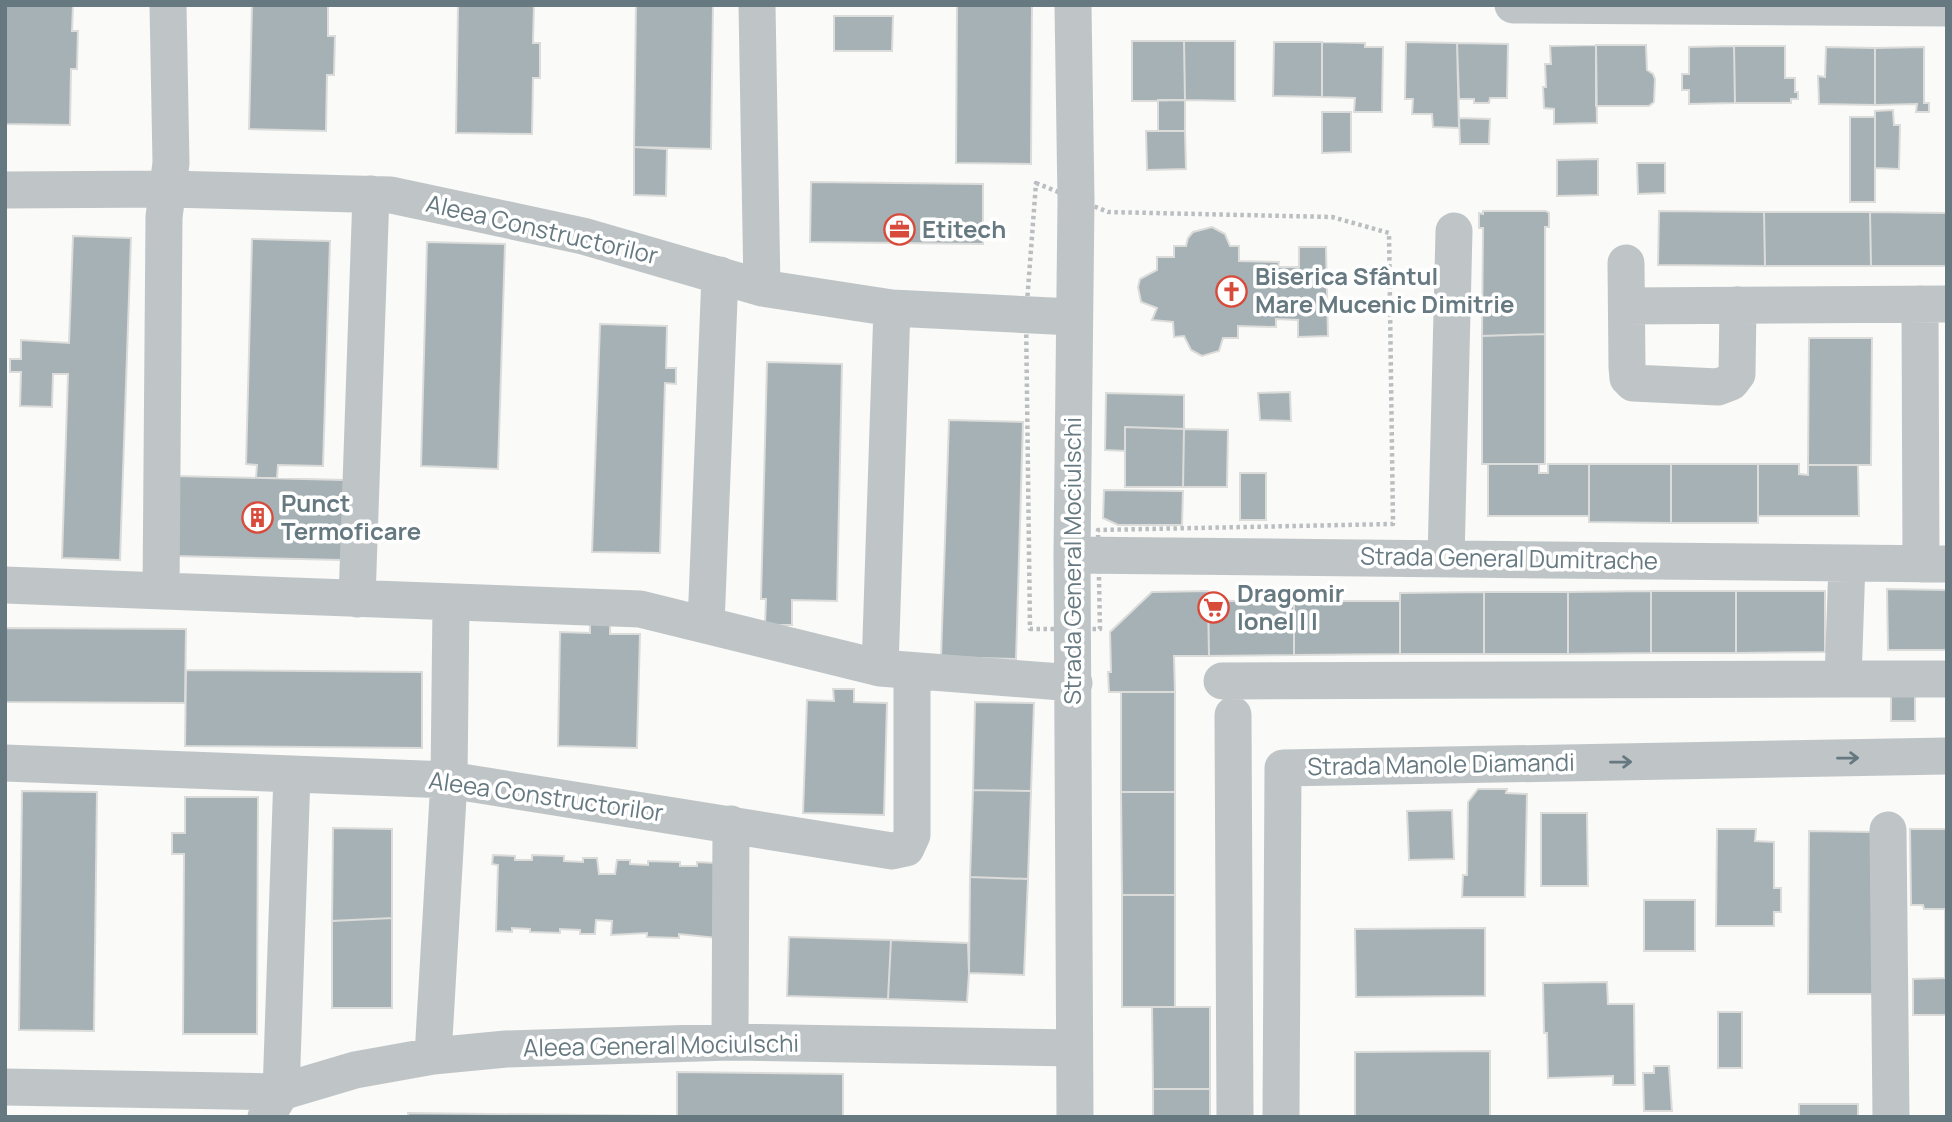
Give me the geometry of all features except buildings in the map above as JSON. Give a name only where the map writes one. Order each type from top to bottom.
[{"type":"street","points":[[161,591],[164,217],[171,163],[168,5]]},
{"type":"street","points":[[757,5],[762,288]]},
{"type":"street","name":"Strada General Mociulschi","points":[[1073,5],[1076,201],[1073,317],[1085,555],[1074,630],[1075,1117]]},
{"type":"street","points":[[1513,5],[1947,8]]},
{"type":"street","name":"Aleea Constructorilor","points":[[5,190],[169,189],[391,195],[583,236],[762,288],[892,308],[1073,317]]},
{"type":"street","points":[[357,599],[371,194]]},
{"type":"street","points":[[1446,559],[1454,231]]},
{"type":"street","points":[[1626,263],[1627,367],[1628,378],[1633,383],[1718,387],[1731,382],[1737,374],[1738,305]]},
{"type":"street","points":[[706,625],[720,275]]},
{"type":"street","points":[[1627,306],[1934,304],[1934,564]]},
{"type":"street","points":[[892,308],[896,670]]},
{"type":"street","name":"Strada General Dumitrache","points":[[1085,555],[1934,564]]},
{"type":"street","points":[[1843,680],[1847,563]]},
{"type":"street","points":[[5,585],[640,610],[896,670],[1074,683]]},
{"type":"street","points":[[433,1056],[449,780],[451,603]]},
{"type":"street","name":"Aleea Constructorilor","points":[[5,763],[449,780],[892,851],[906,848],[912,835],[896,670]]},
{"type":"street","points":[[1235,1117],[1228,698],[1947,679]]},
{"type":"street","name":"Strada Manole Diamandi","points":[[1281,1117],[1283,768],[1947,756]]},
{"type":"street","points":[[274,1105],[292,775]]},
{"type":"street","points":[[730,1042],[731,824]]},
{"type":"street","points":[[1888,830],[1891,1117]]},
{"type":"street","name":"Aleea General Mociulschi","points":[[5,1087],[274,1105],[355,1070],[433,1056],[506,1049],[730,1042],[1074,1048]]},
{"type":"path","points":[[1036,183],[1076,201],[1108,212],[1332,217],[1389,233],[1393,524],[1098,530],[1085,555],[1100,629],[1030,629],[1026,316],[1036,183]]},
{"type":"place","name":"Etitech","points":[[899,230]]},
{"type":"place","name":"Biserica Sfântul Mare Mucenic Dimitrie","points":[[1232,291]]},
{"type":"place","name":"Punct Termoficare","points":[[258,518]]},
{"type":"place","name":"Dragomir Ionel I I","points":[[1214,608]]}]
